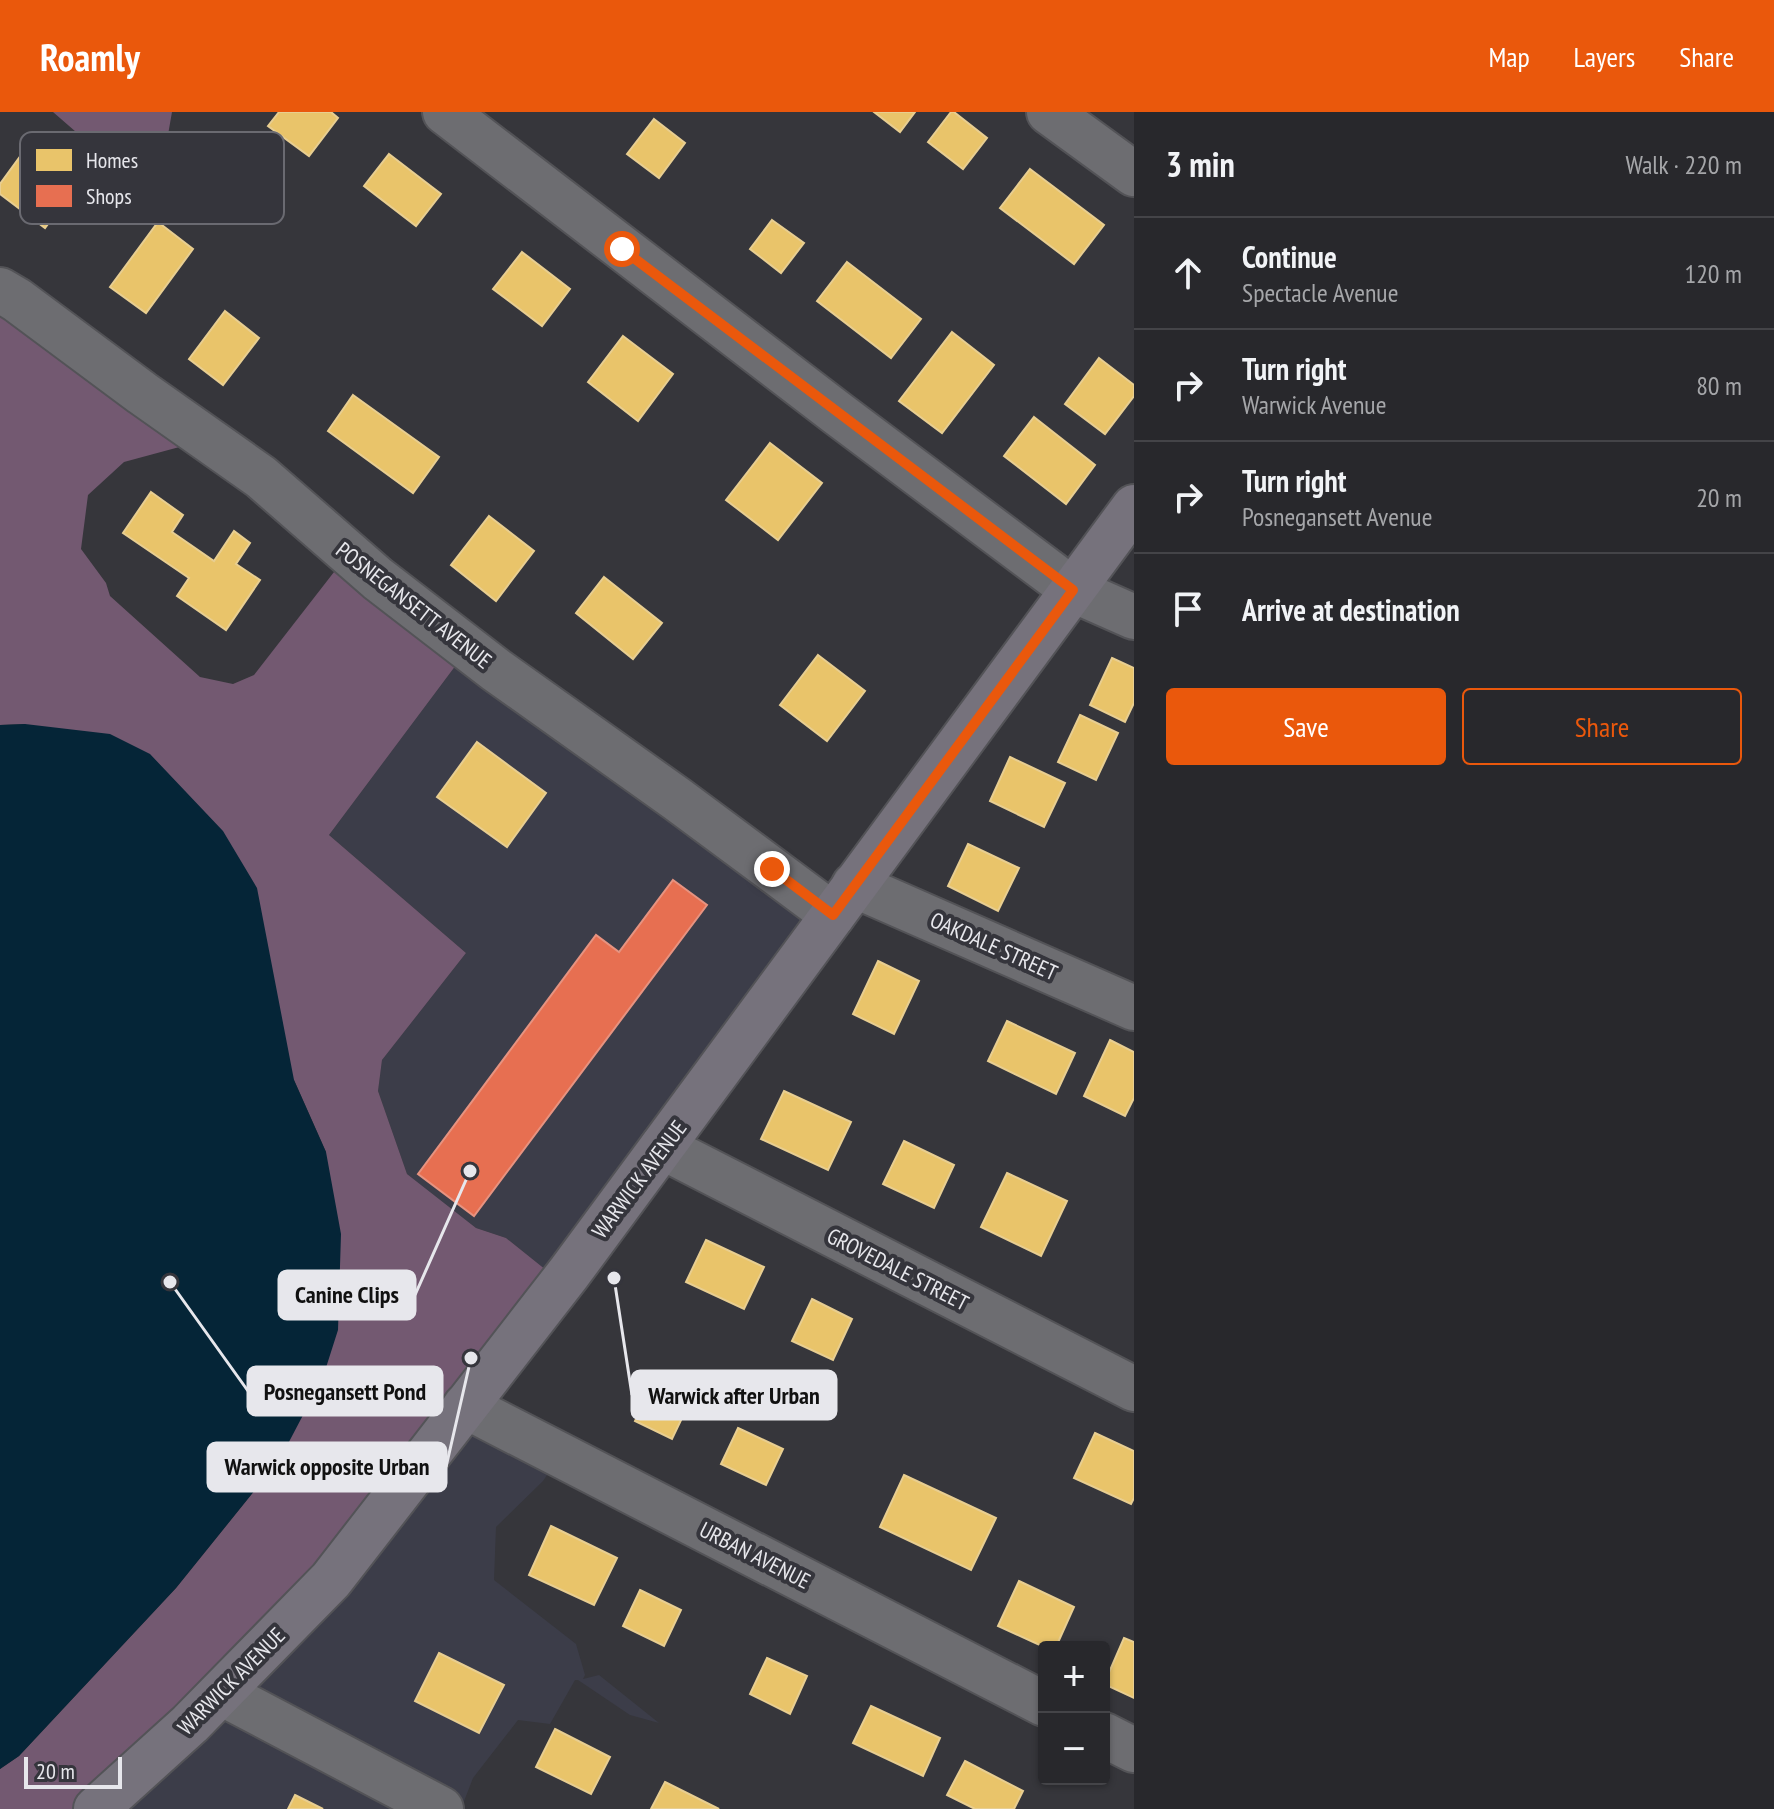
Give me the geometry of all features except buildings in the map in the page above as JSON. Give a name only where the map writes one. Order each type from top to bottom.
[{"type":"main road","name":"WARWICK AVENUE","points":[[96,1809],[190,1724],[331,1580],[569,1273],[1134,507]]},
{"type":"street","points":[[445,112],[1073,590],[1134,617]]},
{"type":"street","points":[[1049,112],[1134,174]]},
{"type":"street","name":"POSNEGANSETT AVENUE","points":[[0,290],[261,477],[378,579],[496,670],[677,799],[843,900]]},
{"type":"street","name":"OAKDALE STREET","points":[[843,900],[1134,1008]]},
{"type":"street","name":"GROVEDALE STREET","points":[[662,1147],[1134,1389]]},
{"type":"street","name":"URBAN AVENUE","points":[[465,1406],[1038,1701]]},
{"type":"street","points":[[221,1693],[441,1809]]},
{"type":"street","points":[[1110,1738],[1134,1750]]},
{"type":"shaded area","points":[[53,112],[172,112],[168,132],[76,132]]},
{"type":"shaded area","points":[[0,287],[209,439],[124,462],[88,495],[81,549],[106,583],[110,596],[200,677],[233,684],[254,675],[348,554],[471,645],[329,835],[466,953],[382,1060],[378,1091],[407,1174],[476,1228],[506,1238],[561,1282],[481,1390],[98,1809],[0,1809],[0,1769],[19,1756],[176,1588],[280,1459],[326,1152],[294,1080],[25,724],[0,725]]},
{"type":"shaded area","points":[[471,645],[832,910],[561,1282],[506,1238],[476,1228],[407,1174],[378,1091],[382,1060],[466,953],[329,835]]},
{"type":"shaded area","points":[[463,1413],[560,1456],[543,1481],[496,1527],[494,1580],[576,1644],[585,1675],[583,1679],[599,1675],[659,1723],[630,1715],[575,1680],[550,1724],[518,1720],[473,1778],[461,1809],[98,1809]]},
{"type":"water","points":[[25,724],[110,734],[150,754],[223,831],[257,888],[294,1080],[326,1152],[341,1234],[338,1330],[323,1377],[280,1459],[176,1588],[19,1756],[0,1769],[0,725]]},
{"type":"place","name":"Canine Clips","points":[[470,1171]]},
{"type":"place","name":"Warwick after Urban","points":[[614,1278]]},
{"type":"place","name":"Posnegansett Pond","points":[[170,1282]]},
{"type":"place","name":"Warwick opposite Urban","points":[[471,1358]]},
{"type":"route","points":[[622,249],[1073,590],[833,915],[772,869]]}]
